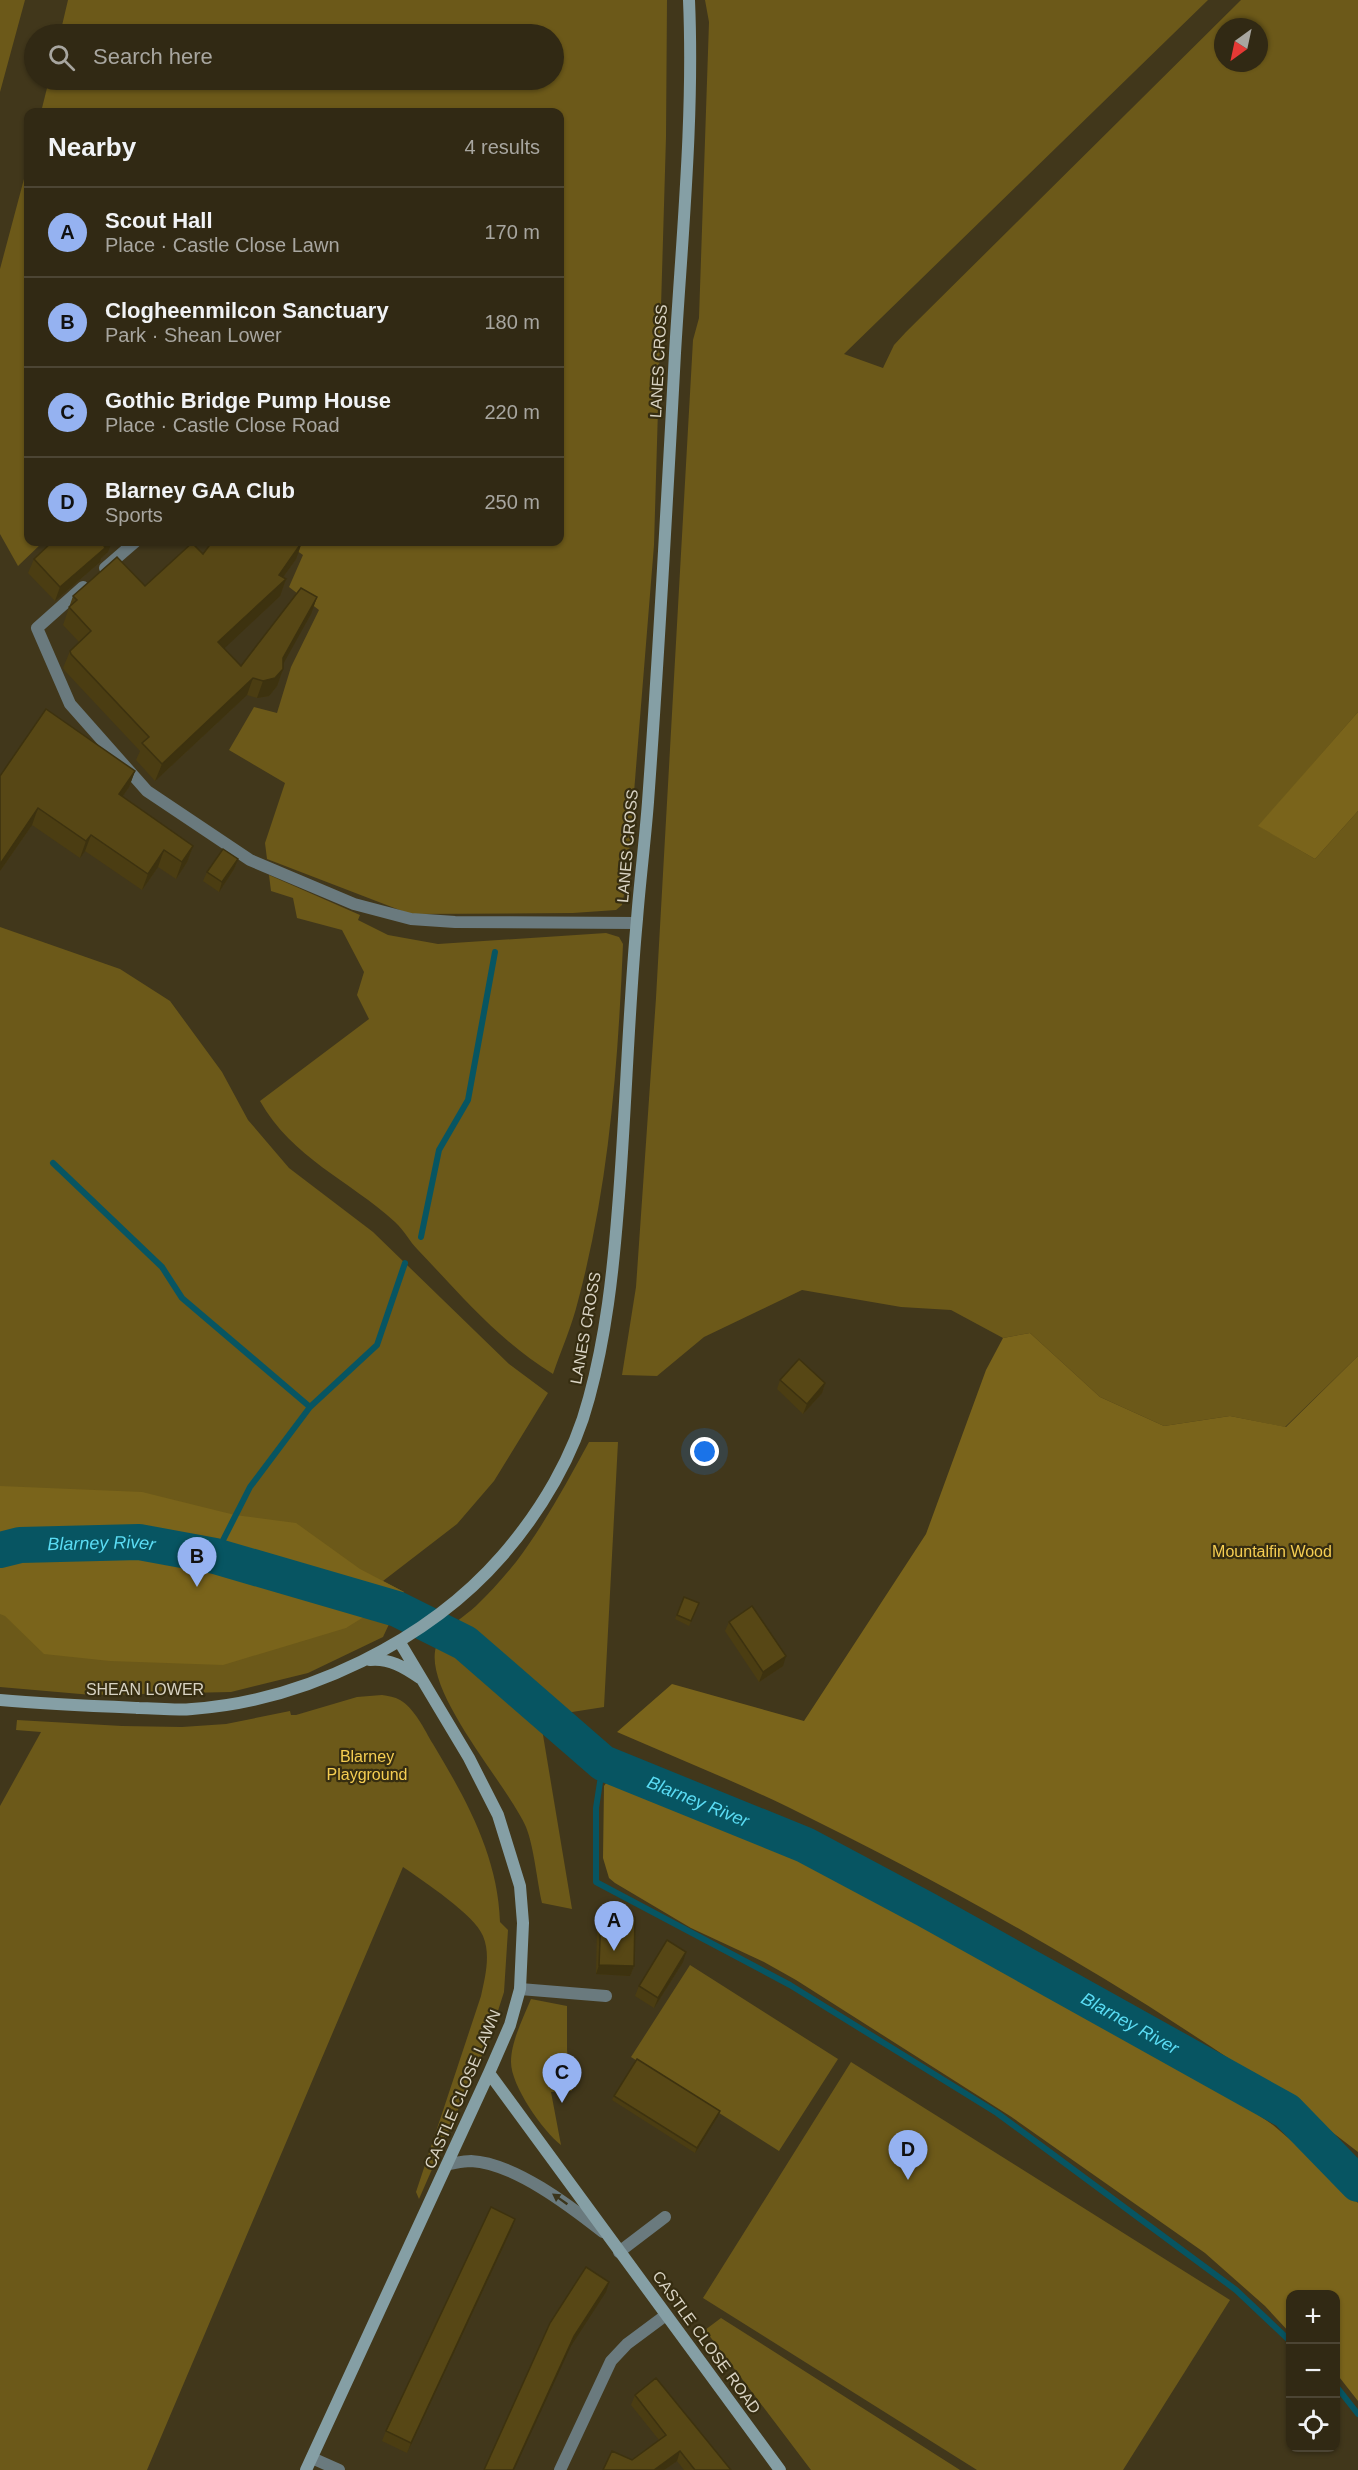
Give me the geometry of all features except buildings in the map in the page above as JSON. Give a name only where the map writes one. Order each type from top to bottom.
[{"type":"street","name":"LANES CROSS","points":[[418,1630],[455,1602],[502,1556],[546,1497],[579,1432],[590,1395],[611,1294],[636,923],[648,806],[679,296],[690,62],[689,0]]},
{"type":"street","points":[[130,546],[37,627],[70,704],[147,791],[250,860],[354,904],[411,919],[455,922],[636,923]]},
{"type":"street","name":"SHEAN LOWER","points":[[0,1700],[73,1706],[191,1710],[254,1699],[309,1683],[363,1661],[418,1630]]},
{"type":"street","name":"CASTLE CLOSE LAWN","points":[[306,2470],[489,2073],[510,2025],[520,1989],[523,1923],[520,1886],[498,1815],[469,1758],[399,1641]]},
{"type":"street","name":"CASTLE CLOSE LAWN","points":[[363,1661],[382,1658],[405,1668],[423,1680]]},
{"type":"street","points":[[520,1989],[606,1995]]},
{"type":"street","name":"CASTLE CLOSE ROAD","points":[[489,2073],[780,2470]]},
{"type":"street","name":"CASTLE CLOSE ROAD","points":[[448,2164],[472,2161],[510,2171],[554,2195],[606,2234]]},
{"type":"street","points":[[619,2252],[666,2217]]},
{"type":"street","points":[[560,2470],[611,2361],[627,2344],[666,2315]]},
{"type":"street","points":[[312,2458],[339,2470]]},
{"type":"green space","points":[[0,0],[25,0],[0,92]]},
{"type":"green space","points":[[68,0],[667,0],[666,137],[654,545],[627,879],[622,905],[616,910],[573,913],[410,914],[267,859],[265,843],[285,783],[229,750],[254,707],[277,713],[291,667],[319,610],[289,587],[303,555],[290,546],[564,546],[564,108],[42,108],[46,90],[564,90],[564,24],[62,24]]},
{"type":"green space","points":[[705,0],[1208,0],[844,354],[883,368],[894,345],[906,332],[1214,27],[1214,72],[1268,72],[1268,18],[1223,18],[1241,0],[1358,0],[1358,712],[1259,826],[1315,859],[1358,811],[1358,1356],[1285,1427],[1230,1416],[1164,1426],[1100,1397],[1030,1333],[1003,1338],[951,1310],[901,1307],[802,1290],[704,1337],[657,1376],[622,1375],[636,1287],[656,998],[693,340],[699,318],[709,22]]},
{"type":"green space","points":[[24,179],[24,546],[39,546],[18,566],[0,534],[0,269]]},
{"type":"green space","points":[[1358,712],[1358,811],[1315,859],[1258,826]]},
{"type":"green space","points":[[269,875],[360,915],[358,920],[388,935],[438,944],[606,933],[619,937],[623,944],[615,1079],[605,1169],[589,1257],[576,1310],[553,1374],[498,1333],[415,1247],[395,1222],[322,1167],[288,1138],[260,1101],[369,1019],[357,995],[364,972],[342,930],[297,918],[293,898],[271,891]]},
{"type":"green space","points":[[0,927],[120,969],[170,1001],[222,1072],[248,1120],[289,1168],[373,1232],[509,1364],[548,1393],[494,1481],[457,1524],[383,1581],[404,1592],[383,1637],[308,1673],[231,1692],[92,1695],[0,1687]]},
{"type":"green space","name":"Mountalfin Wood","points":[[1030,1333],[1100,1397],[1164,1426],[1230,1416],[1286,1427],[1358,1356],[1358,2152],[1223,2054],[1082,1965],[1009,1923],[788,1807],[617,1732],[672,1684],[804,1721],[926,1534],[986,1370],[1003,1338]]},
{"type":"green space","points":[[589,1442],[618,1442],[604,1707],[540,1717],[572,1909],[542,1903],[526,1827],[453,1710],[441,1685],[435,1663],[437,1644],[440,1639],[449,1628],[486,1596],[516,1562],[545,1519]]},
{"type":"green space","points":[[0,1486],[142,1492],[235,1515],[296,1523],[360,1569],[404,1592],[346,1628],[223,1665],[110,1661],[44,1654],[5,1616],[0,1614]]},
{"type":"green space","name":"Blarney Playground","points":[[382,1695],[400,1700],[415,1714],[457,1786],[487,1851],[498,1898],[500,1922],[508,1930],[504,1992],[489,2039],[419,2199],[416,2192],[481,1996],[487,1966],[487,1951],[483,1936],[470,1918],[403,1867],[147,2470],[0,2470],[0,1806],[41,1732],[16,1730],[17,1720],[122,1726],[182,1727],[226,1724],[290,1711],[291,1715],[296,1715],[357,1697]]},
{"type":"green space","points":[[619,1774],[646,1788],[716,1816],[846,1876],[912,1913],[984,1944],[1105,2027],[1251,2110],[1273,2125],[1321,2166],[1358,2203],[1358,2401],[1340,2378],[1340,2290],[1286,2290],[1286,2329],[1265,2306],[1205,2253],[1010,2116],[796,1980],[764,1962],[691,1928],[609,1878],[603,1858],[604,1786],[612,1775]]},
{"type":"green space","points":[[690,1965],[838,2059],[779,2151],[631,2057]]},
{"type":"green space","points":[[531,1999],[567,2006],[567,2050],[572,2091],[551,2092],[561,2145],[546,2130],[529,2107],[512,2072],[513,2046]]},
{"type":"green space","points":[[851,2062],[1230,2300],[1123,2470],[977,2470],[703,2298]]},
{"type":"green space","points":[[721,2318],[960,2470],[811,2470],[705,2330]]},
{"type":"waterway","points":[[421,1237],[439,1150],[468,1100],[495,952]]},
{"type":"waterway","points":[[53,1163],[162,1267],[182,1298],[310,1407]]},
{"type":"waterway","points":[[215,1556],[250,1487],[310,1407],[377,1345],[405,1263]]},
{"type":"waterway","name":"Blarney River","points":[[0,1550],[20,1545],[139,1542],[215,1556],[397,1609],[465,1643],[603,1763],[805,1845],[925,1909],[1287,2111],[1358,2184]]},
{"type":"waterway","points":[[603,1763],[596,1808],[596,1882],[790,1985],[997,2113],[1236,2290],[1286,2337]]},
{"type":"waterway","points":[[1340,2391],[1358,2414]]},
{"type":"place","name":"Clogheenmilcon Sanctuary","points":[[197,1587]]},
{"type":"place","name":"Scout Hall","points":[[614,1951]]},
{"type":"place","name":"Gothic Bridge Pump House","points":[[562,2103]]},
{"type":"place","name":"Blarney GAA Club","points":[[908,2180]]}]
